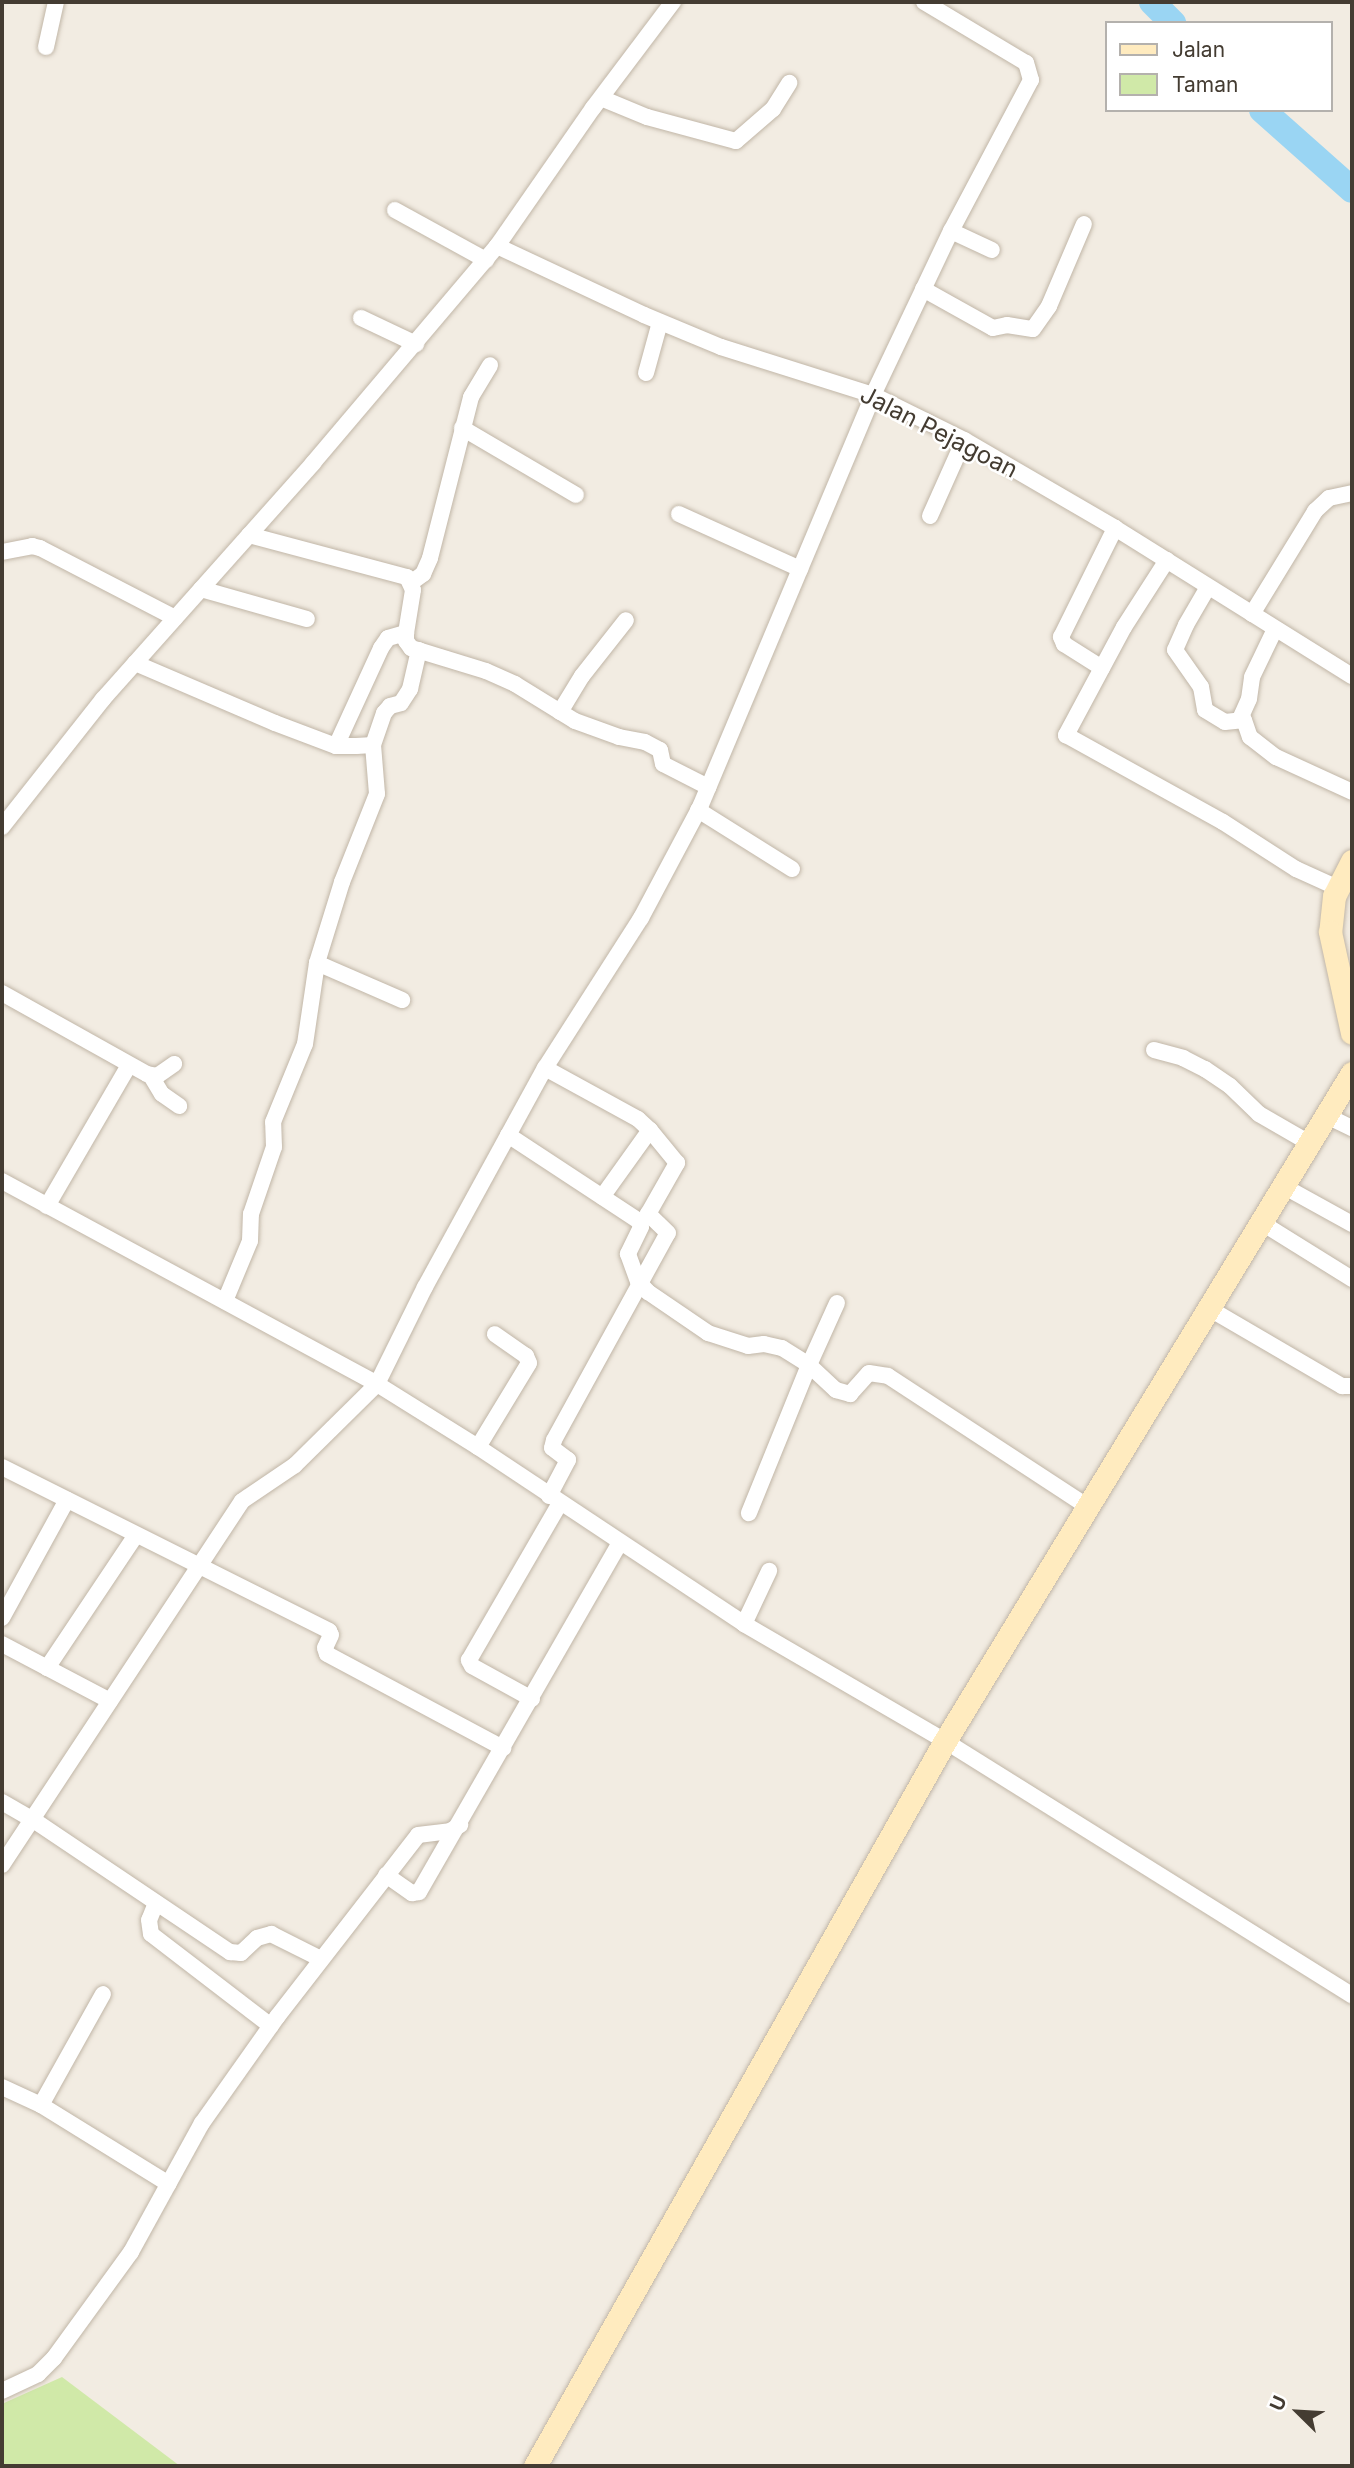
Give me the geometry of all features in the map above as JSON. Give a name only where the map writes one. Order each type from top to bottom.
[{"type":"street","points":[[46,47],[56,2]]},
{"type":"street","points":[[2,827],[135,663],[416,344],[498,246],[601,98],[673,2]]},
{"type":"street","points":[[2,1865],[246,1496],[295,1465],[377,1384],[545,1068],[640,918],[698,810],[873,395],[951,231],[1027,90],[1031,74],[1026,63],[924,2]]},
{"type":"street","points":[[601,98],[647,117],[736,141],[773,110],[789,83]]},
{"type":"street","points":[[395,210],[486,260]]},
{"type":"street","points":[[923,289],[993,328],[1007,325],[1033,329],[1049,306],[1084,224]]},
{"type":"street","points":[[951,231],[992,250]]},
{"type":"street","name":"Jalan Pejagoan","points":[[498,246],[660,321],[721,346],[873,395],[964,440],[1115,528],[1352,676]]},
{"type":"street","points":[[361,318],[416,344]]},
{"type":"street","points":[[646,373],[660,321]]},
{"type":"street","points":[[412,582],[423,575],[437,537],[471,397],[490,365]]},
{"type":"street","points":[[462,428],[576,495]]},
{"type":"street","points":[[930,516],[964,440]]},
{"type":"street","points":[[1252,614],[1315,512],[1329,498],[1352,493]]},
{"type":"street","points":[[680,514],[800,569]]},
{"type":"street","points":[[1102,668],[1064,644],[1061,637],[1115,528]]},
{"type":"street","points":[[249,535],[395,573],[412,582]]},
{"type":"street","points":[[2,552],[32,546],[40,548],[175,618]]},
{"type":"street","points":[[1167,560],[1124,627],[1066,732],[1069,738],[1214,817],[1296,869],[1338,888]]},
{"type":"street","points":[[412,582],[411,618],[406,633],[406,641],[411,648],[486,671],[598,730],[657,747],[663,764],[708,787]]},
{"type":"street","points":[[1209,587],[1185,625],[1175,650],[1201,687],[1205,710],[1225,722],[1240,719],[1248,724],[1250,737],[1276,757],[1352,792]]},
{"type":"street","points":[[201,589],[307,619]]},
{"type":"street","points":[[560,712],[582,676],[626,620]]},
{"type":"street","points":[[1240,719],[1249,699],[1252,677],[1275,629]]},
{"type":"street","points":[[336,746],[381,648],[388,638],[406,633]]},
{"type":"street","points":[[225,1301],[250,1241],[253,1206],[268,1172],[274,1147],[271,1126],[305,1044],[317,963],[342,882],[377,794],[373,745],[384,713],[390,706],[401,703],[410,689],[419,650]]},
{"type":"street","points":[[135,663],[336,746],[373,745]]},
{"type":"street","points":[[698,810],[792,869]]},
{"type":"street","points":[[1352,861],[1338,888],[1330,932],[1352,1032]]},
{"type":"street","points":[[317,963],[402,1000]]},
{"type":"street","points":[[2,993],[151,1076],[162,1094],[179,1106]]},
{"type":"street","points":[[1154,1050],[1183,1058],[1205,1069],[1230,1086],[1259,1114],[1311,1144]]},
{"type":"street","points":[[151,1076],[161,1074],[174,1063]]},
{"type":"street","points":[[47,1206],[129,1065]]},
{"type":"street","points":[[531,1699],[472,1666],[469,1660],[554,1500],[568,1460],[552,1448],[553,1443],[668,1233],[649,1214],[677,1163],[638,1119],[545,1068]]},
{"type":"street","points":[[535,2466],[945,1741],[1352,1073]]},
{"type":"street","points":[[1327,1116],[1352,1128]]},
{"type":"street","points":[[602,1197],[650,1130]]},
{"type":"street","points":[[508,1135],[641,1224],[628,1254],[641,1286],[708,1333],[739,1344],[782,1348],[809,1365],[842,1393],[850,1394],[869,1373],[888,1376],[1088,1507]]},
{"type":"street","points":[[3,1185],[47,1206],[377,1384],[478,1447],[744,1624],[945,1741],[1352,1994]]},
{"type":"street","points":[[1284,1187],[1352,1224]]},
{"type":"street","points":[[1262,1223],[1352,1279]]},
{"type":"street","points":[[749,1513],[837,1303]]},
{"type":"street","points":[[1210,1309],[1342,1386],[1352,1387]]},
{"type":"street","points":[[478,1447],[529,1363],[526,1356],[495,1334]]},
{"type":"street","points":[[2,1467],[329,1631],[331,1635],[325,1648],[327,1654],[503,1748]]},
{"type":"street","points":[[2,1618],[67,1500]]},
{"type":"street","points":[[47,1668],[136,1535]]},
{"type":"street","points":[[386,1875],[412,1893],[419,1892],[620,1543]]},
{"type":"street","points":[[744,1624],[769,1571]]},
{"type":"street","points":[[2,1644],[110,1701]]},
{"type":"street","points":[[2,1802],[32,1819],[230,1952],[241,1953],[257,1938],[271,1934],[321,1959]]},
{"type":"street","points":[[2,2391],[38,2374],[54,2358],[131,2252],[202,2123],[321,1959],[418,1835],[450,1831],[460,1825]]},
{"type":"street","points":[[156,1903],[149,1920],[150,1934],[271,2026]]},
{"type":"street","points":[[41,2105],[103,1994]]},
{"type":"street","points":[[2,2087],[41,2105],[169,2184]]},
{"type":"green space","points":[[62,2377],[180,2466],[2,2466],[4,2403]]},
{"type":"waterway","points":[[1152,2],[1171,21]]},
{"type":"waterway","points":[[1264,112],[1352,190]]}]
